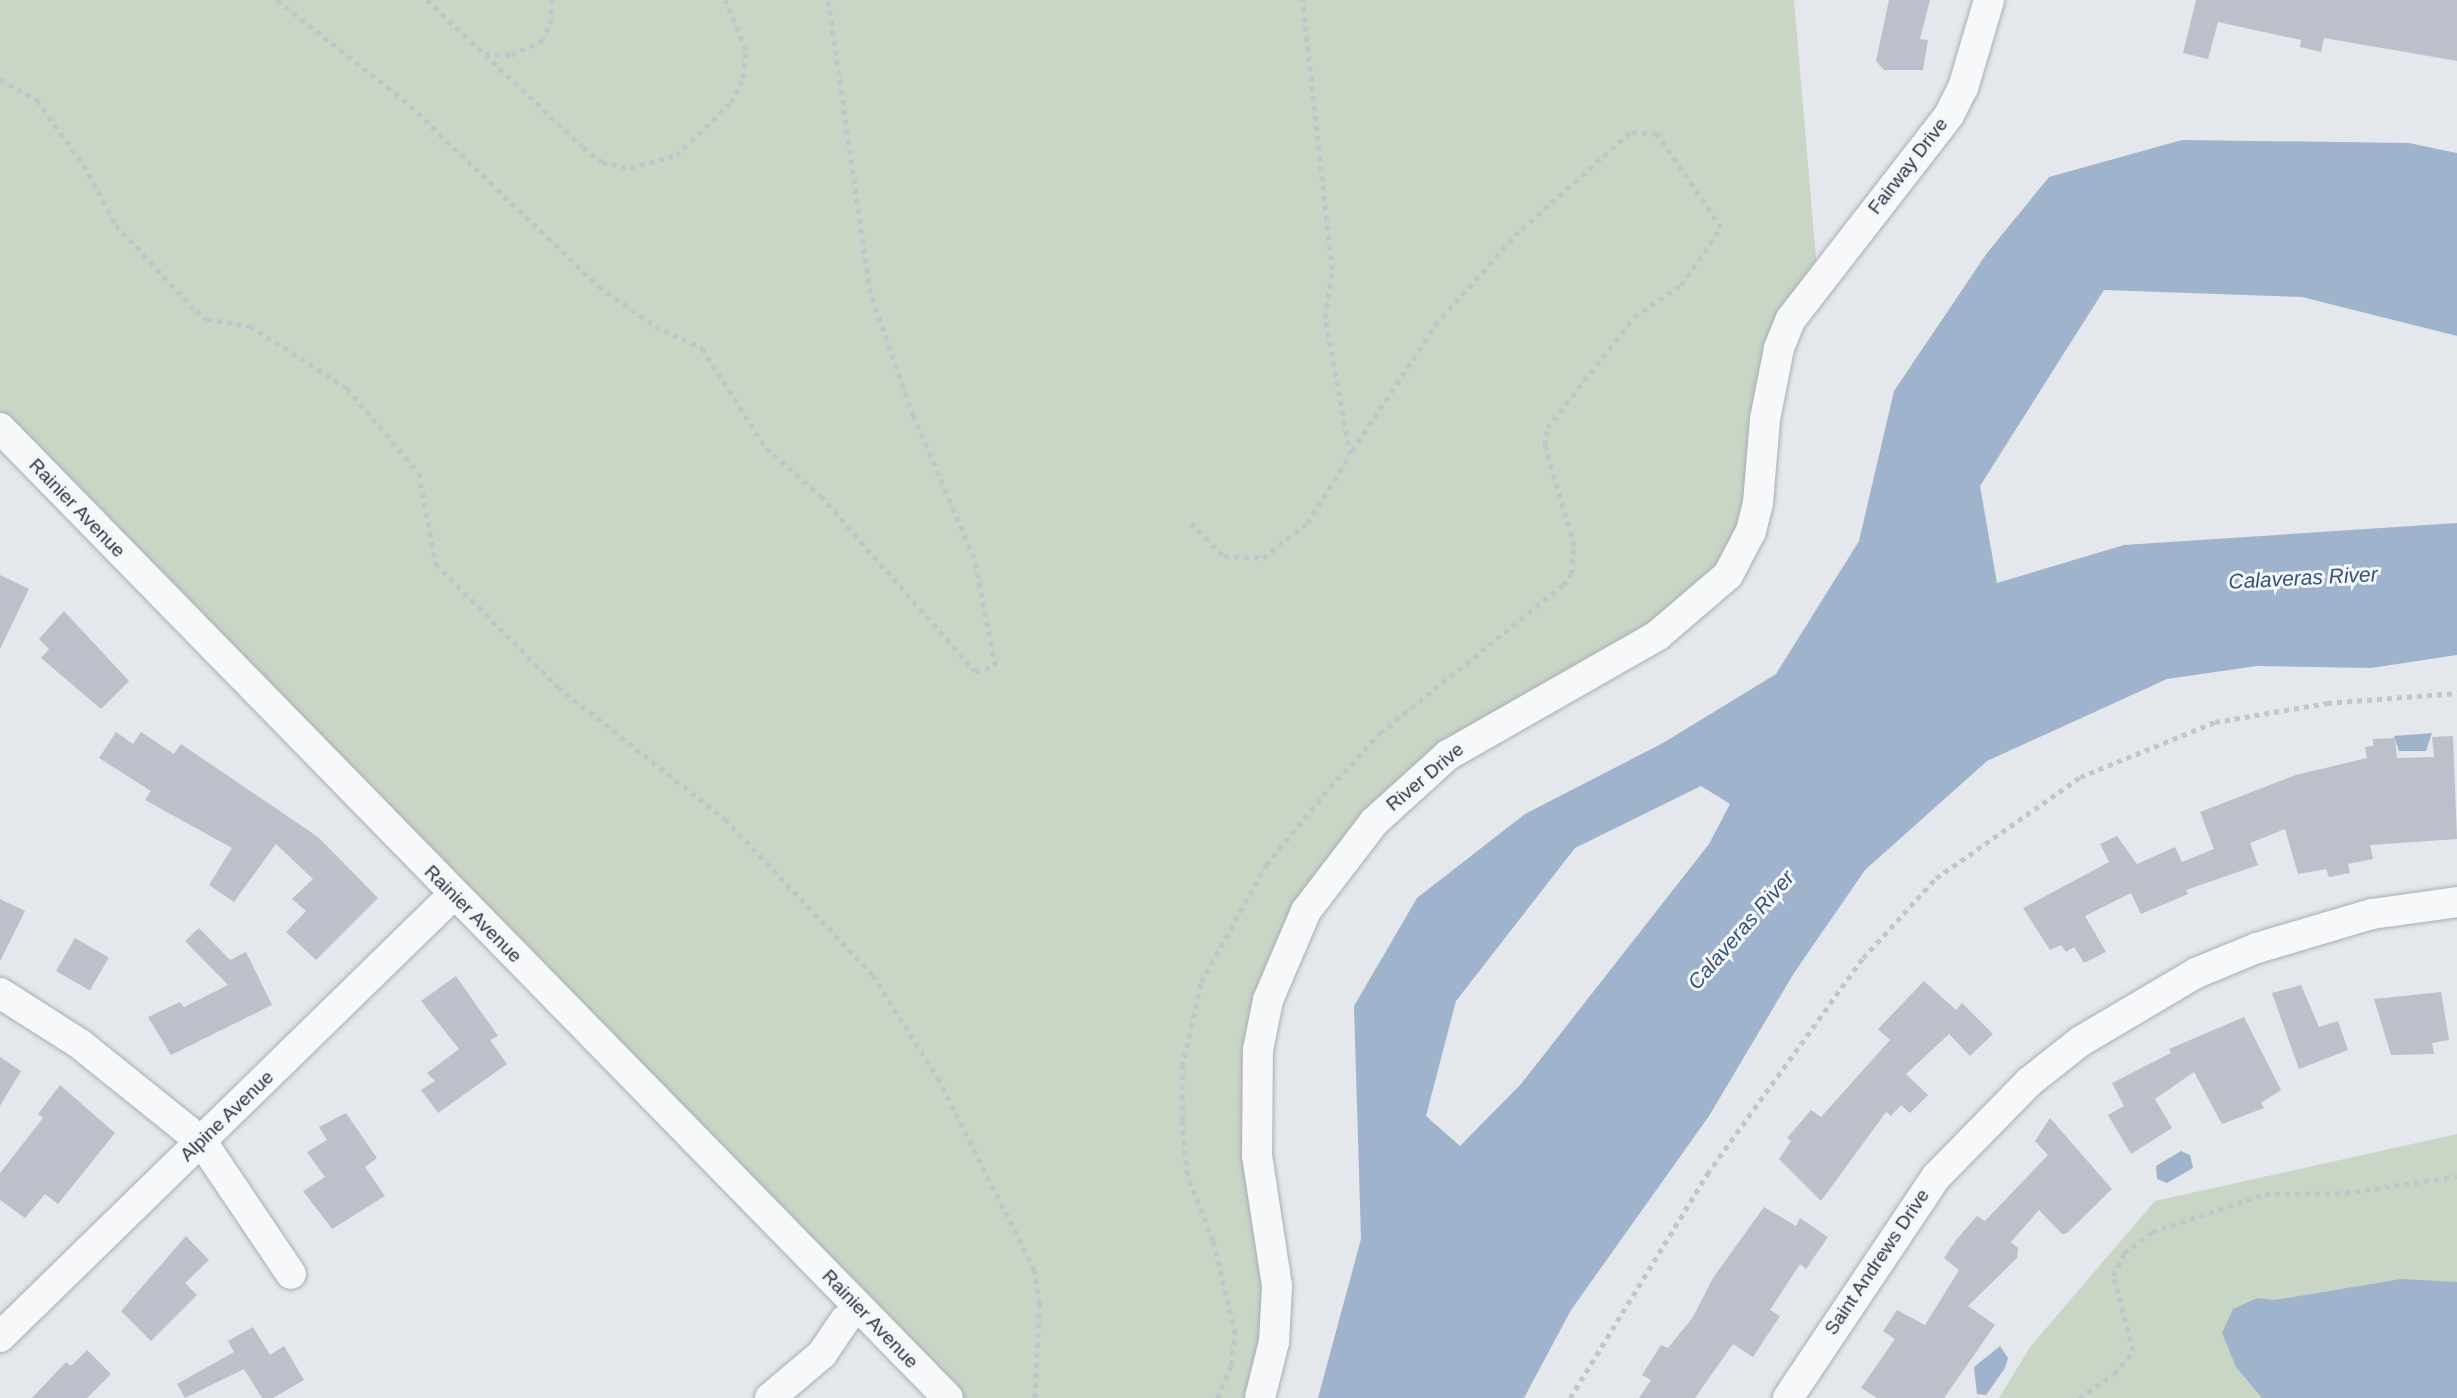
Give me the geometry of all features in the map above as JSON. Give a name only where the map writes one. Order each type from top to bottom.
[{"type":"street","name":"Fairway Drive","points":[[1818,282],[1949,115],[1963,88],[1989,0]]},
{"type":"street","name":"River Drive","points":[[1260,1398],[1274,1342],[1277,1286],[1257,1156],[1258,1050],[1276,978],[1306,911],[1374,822],[1448,755],[1658,635],[1728,575],[1758,503],[1765,419],[1779,348],[1818,282]]},
{"type":"street","name":"Rainier Avenue","points":[[0,428],[948,1398]]},
{"type":"street","name":"Alpine Avenue","points":[[0,1337],[454,894]]},
{"type":"street","name":"Saint Andrews Drive","points":[[1788,1398],[1936,1177],[2019,1091],[2081,1041],[2184,980],[2257,947],[2372,914],[2457,902]]},
{"type":"street","points":[[0,993],[80,1044],[202,1142],[291,1274]]},
{"type":"street","points":[[770,1398],[822,1354],[845,1320]]},
{"type":"path","points":[[277,0],[404,99],[599,286],[655,326],[702,348],[766,448],[821,496],[975,671],[995,666],[974,558],[913,416],[870,293],[828,0]]},
{"type":"path","points":[[427,0],[602,162],[630,168],[676,155],[720,117],[743,78],[747,50],[725,0]]},
{"type":"path","points":[[484,54],[511,55],[541,41],[550,24],[552,0]]},
{"type":"path","points":[[1302,0],[1332,270],[1325,318],[1350,456]]},
{"type":"path","points":[[0,79],[37,100],[84,165],[116,225],[196,312],[207,319],[250,326],[348,388],[419,473],[436,564],[558,687],[725,819],[873,975],[938,1078],[1034,1269],[1040,1303],[1035,1398]]},
{"type":"path","points":[[1191,523],[1224,556],[1263,558],[1307,523],[1416,349],[1519,232],[1630,133],[1657,134],[1721,228],[1681,285],[1634,317],[1547,428],[1545,446],[1574,546],[1571,574],[1536,610],[1380,733],[1330,788],[1240,906],[1193,1006],[1182,1067],[1187,1175],[1213,1241],[1235,1334],[1231,1365],[1217,1398]]},
{"type":"path","points":[[1570,1398],[1707,1174],[1863,958],[1936,878],[2080,777],[2215,722],[2327,703],[2457,693]]},
{"type":"path","points":[[2079,1398],[2114,1374],[2133,1351],[2113,1276],[2124,1253],[2152,1232],[2265,1194],[2346,1193],[2457,1176]]},
{"type":"green space","points":[[0,0],[1794,0],[1818,282],[1779,348],[1728,575],[1448,755],[1306,911],[1258,1050],[1270,1366],[1256,1398],[948,1398],[0,427]]},
{"type":"green space","points":[[2457,1134],[2457,1398],[1999,1398],[2030,1347],[2155,1201]]},
{"type":"water","name":"Calaveras River","points":[[2182,140],[2409,143],[2457,153],[2457,336],[2302,297],[2104,290],[1980,486],[1997,583],[2124,545],[2457,523],[2457,655],[2371,668],[2257,666],[2167,679],[1987,761],[1865,870],[1794,973],[1709,1116],[1571,1310],[1524,1398],[1318,1398],[1361,1239],[1354,1006],[1417,898],[1525,814],[1663,743],[1776,674],[1859,541],[1894,391],[1987,253],[2049,177]],"holes":[[[1701,786],[1730,804],[1709,844],[1521,1084],[1460,1146],[1426,1116],[1456,1001],[1575,848]]]},
{"type":"water","points":[[2432,733],[2426,751],[2399,751],[2394,736]]},
{"type":"water","points":[[2181,1151],[2190,1155],[2193,1168],[2167,1183],[2157,1179],[2156,1166]]},
{"type":"water","points":[[2401,1279],[2457,1282],[2457,1398],[2262,1398],[2236,1367],[2222,1333],[2233,1309],[2257,1298],[2275,1300]]},
{"type":"water","points":[[2000,1346],[2008,1358],[2005,1368],[1986,1395],[1977,1394],[1974,1367]]},
{"type":"building","points":[[1889,0],[1930,0],[1920,39],[1928,40],[1923,70],[1884,70],[1876,61]]},
{"type":"building","points":[[2196,0],[2457,0],[2457,61],[2324,38],[2321,52],[2300,47],[2301,40],[2218,22],[2208,59],[2183,53]]},
{"type":"building","points":[[0,575],[29,589],[0,649]]},
{"type":"building","points":[[64,611],[129,681],[101,709],[41,658],[49,649],[39,639]]},
{"type":"building","points":[[116,732],[133,744],[141,732],[174,754],[181,744],[318,837],[378,898],[316,960],[286,932],[306,911],[292,899],[313,879],[276,844],[234,902],[209,885],[232,848],[145,800],[151,791],[99,758]]},
{"type":"building","points":[[2453,736],[2457,839],[2370,845],[2373,859],[2348,864],[2350,873],[2329,877],[2326,869],[2298,874],[2285,829],[2250,843],[2258,865],[2186,890],[2188,894],[2141,914],[2131,893],[2085,916],[2106,952],[2084,963],[2074,947],[2066,952],[2061,945],[2050,950],[2023,908],[2109,862],[2100,844],[2117,836],[2137,864],[2175,847],[2182,862],[2214,849],[2200,812],[2296,775],[2367,758],[2365,747],[2373,746],[2373,739],[2395,738],[2397,758],[2434,757],[2432,737]]},
{"type":"building","points":[[0,899],[25,911],[0,961]]},
{"type":"building","points":[[199,928],[230,960],[246,952],[272,1005],[171,1055],[148,1017],[180,1002],[184,1007],[228,985],[185,941]]},
{"type":"building","points":[[75,938],[109,958],[90,990],[56,971]]},
{"type":"building","points":[[456,976],[498,1036],[490,1040],[507,1064],[438,1113],[421,1090],[435,1081],[427,1073],[459,1049],[421,1001]]},
{"type":"building","points":[[1924,981],[1956,1010],[1962,1003],[1993,1034],[1970,1056],[1949,1034],[1906,1074],[1928,1095],[1910,1113],[1901,1105],[1891,1116],[1886,1112],[1821,1201],[1779,1159],[1791,1141],[1787,1138],[1811,1110],[1821,1117],[1890,1040],[1878,1029]]},
{"type":"building","points":[[2301,985],[2319,1027],[2338,1021],[2348,1050],[2299,1069],[2272,993]]},
{"type":"building","points":[[2441,992],[2449,1040],[2432,1043],[2434,1054],[2391,1055],[2374,999]]},
{"type":"building","points":[[2244,1017],[2281,1090],[2261,1103],[2264,1108],[2222,1124],[2194,1072],[2155,1099],[2172,1128],[2131,1154],[2108,1115],[2124,1106],[2112,1083],[2171,1053],[2169,1049]]},
{"type":"building","points":[[0,1057],[21,1071],[0,1106]]},
{"type":"building","points":[[60,1085],[115,1133],[58,1204],[45,1194],[25,1218],[0,1200],[0,1173],[43,1118],[38,1114]]},
{"type":"building","points":[[346,1113],[377,1158],[365,1167],[385,1196],[332,1229],[303,1191],[325,1177],[307,1152],[327,1140],[319,1127]]},
{"type":"building","points":[[2050,1118],[2112,1189],[2067,1233],[2062,1234],[2039,1210],[2011,1242],[2018,1248],[2017,1258],[1968,1306],[1995,1325],[1944,1398],[1877,1398],[1861,1388],[1895,1339],[1883,1331],[1897,1310],[1925,1325],[1959,1270],[1944,1258],[1956,1240],[1977,1216],[1985,1221],[2048,1155],[2035,1141]]},
{"type":"building","points":[[1764,1207],[1796,1226],[1800,1218],[1828,1237],[1806,1269],[1800,1264],[1770,1310],[1780,1316],[1753,1357],[1733,1344],[1695,1398],[1639,1398],[1651,1380],[1642,1375],[1661,1345],[1668,1348],[1693,1317],[1713,1278]]},
{"type":"building","points":[[186,1236],[209,1260],[185,1283],[197,1295],[151,1341],[121,1311]]},
{"type":"building","points":[[253,1327],[270,1355],[284,1346],[304,1380],[273,1398],[262,1398],[244,1369],[185,1398],[177,1384],[234,1352],[228,1341]]},
{"type":"building","points":[[87,1350],[111,1374],[87,1398],[32,1398],[66,1362],[71,1366]]}]
